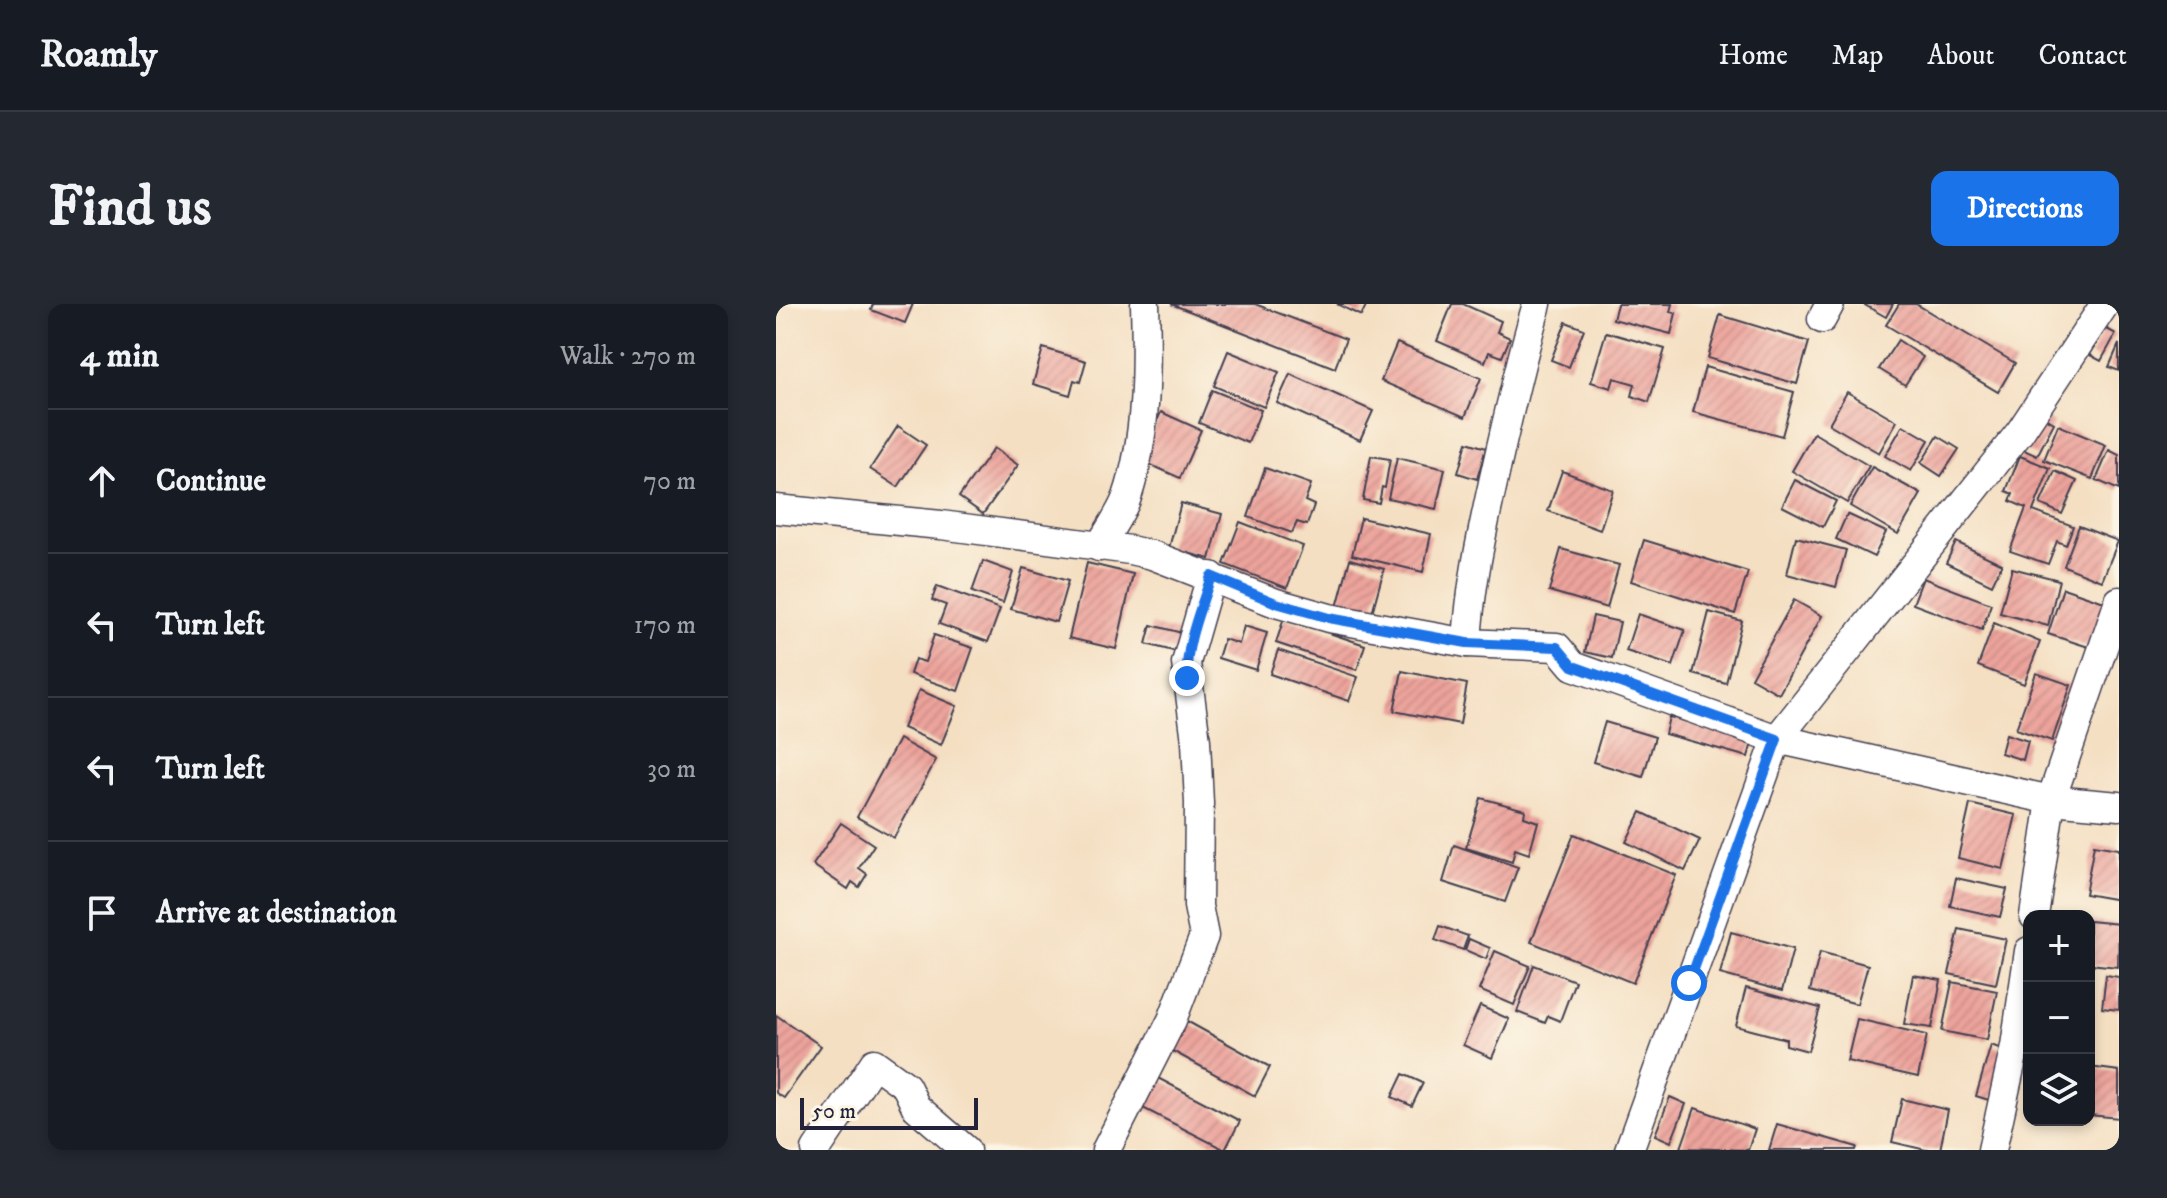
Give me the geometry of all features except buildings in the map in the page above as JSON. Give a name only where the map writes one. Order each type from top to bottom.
[{"type":"street","points":[[1099,547],[1126,500],[1135,464],[1147,370],[1145,304]]},
{"type":"street","points":[[1467,643],[1476,558],[1518,370],[1537,304]]},
{"type":"street","points":[[1629,1150],[1777,739],[2020,432],[2105,304]]},
{"type":"street","points":[[776,509],[941,525],[1152,555],[1276,603],[1329,618],[1467,643],[1557,647],[1573,666],[1777,739],[2051,800],[2119,806]]},
{"type":"street","points":[[1106,1150],[1172,1020],[1204,936],[1198,906],[1196,741],[1186,663],[1211,576]]},
{"type":"street","points":[[2035,910],[2051,800],[2119,601]]},
{"type":"street","points":[[1992,1150],[2015,1046],[2024,982]]},
{"type":"street","points":[[816,1150],[874,1063],[906,1086],[916,1107],[966,1150]]},
{"type":"route","points":[[1187,678],[1186,663],[1211,576],[1276,603],[1329,618],[1467,643],[1557,647],[1573,666],[1777,739],[1689,983]]}]
